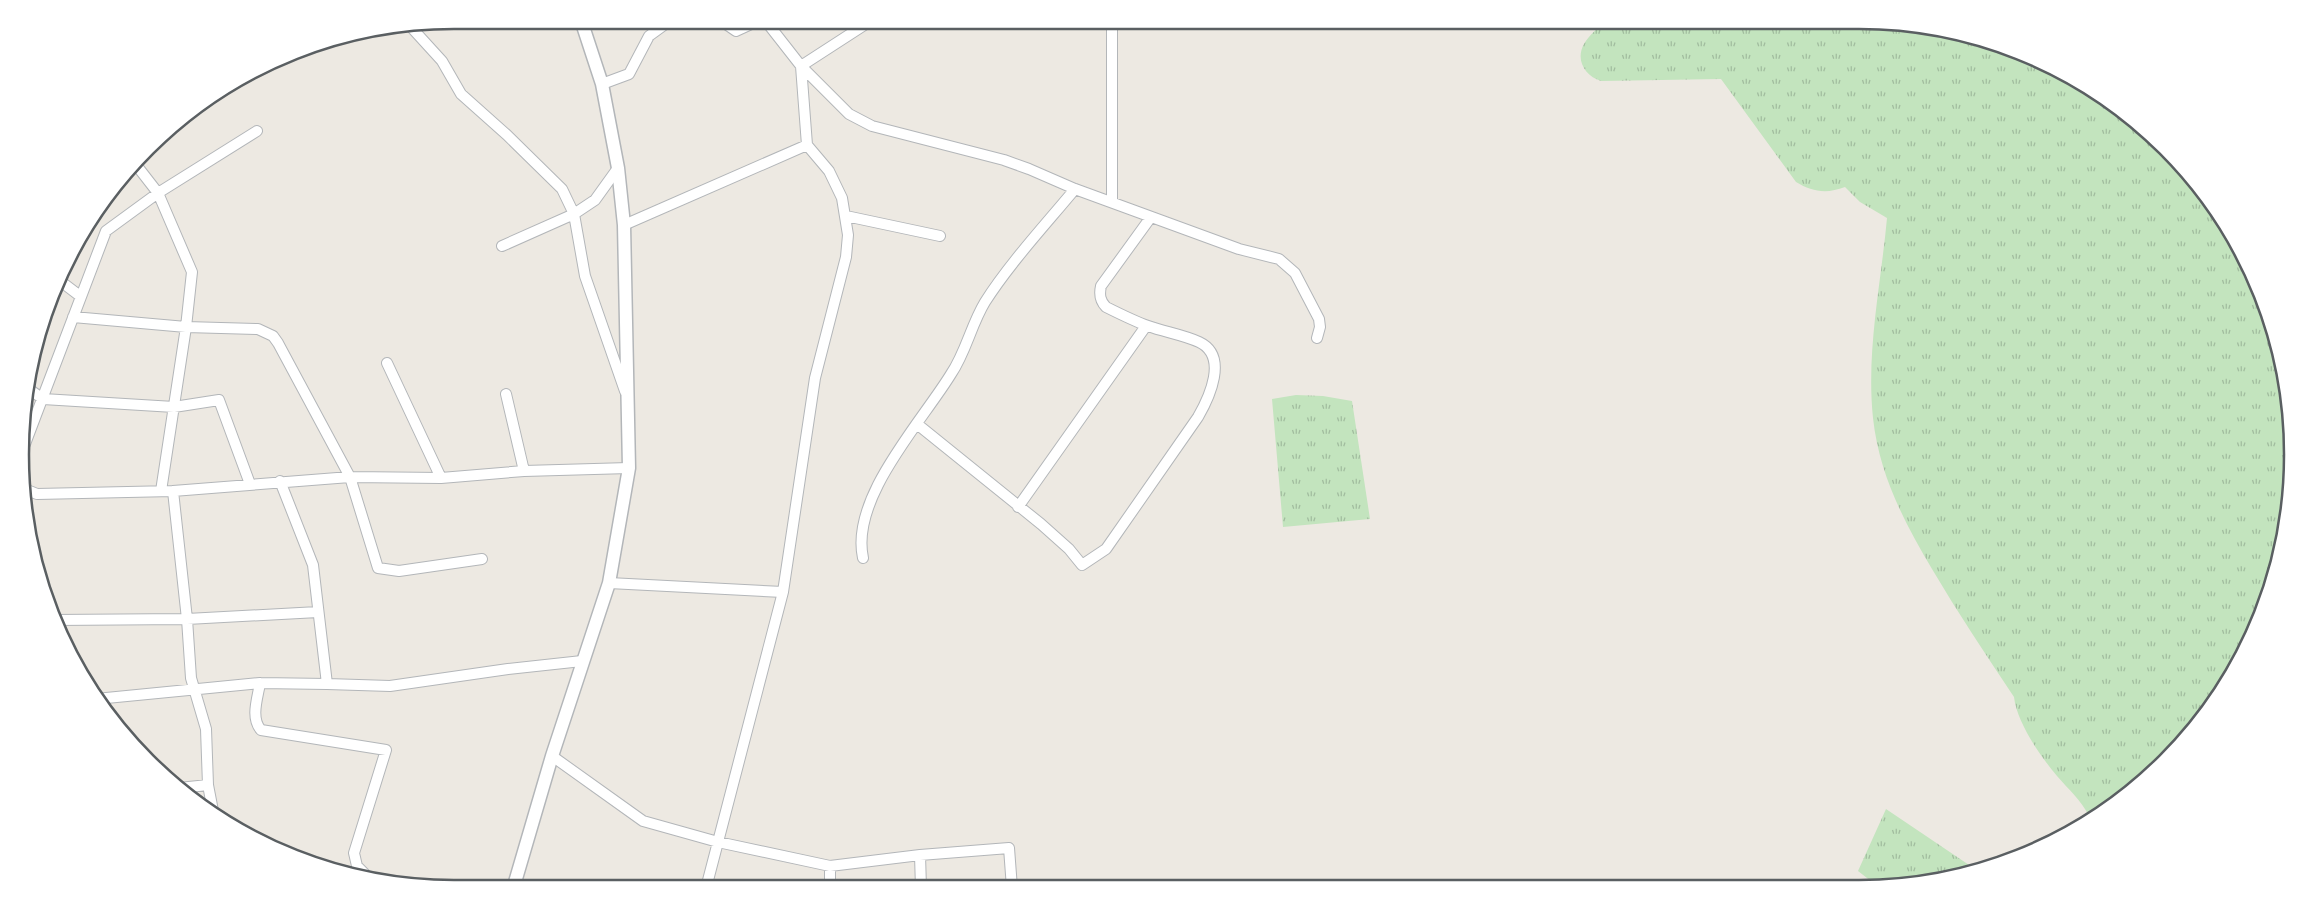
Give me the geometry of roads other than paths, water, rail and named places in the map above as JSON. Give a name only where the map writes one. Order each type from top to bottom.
[{"type":"street","points":[[516,880],[552,756],[609,583],[629,468],[624,225],[618,168],[602,84],[584,29]]},
{"type":"street","points":[[602,84],[629,74],[649,36],[659,29]]},
{"type":"street","points":[[772,29],[801,66],[848,114],[858,120],[872,126],[1004,160],[1075,189],[1239,249],[1279,259],[1300,280],[1319,319],[1320,327],[1317,338]]},
{"type":"street","points":[[801,66],[858,29]]},
{"type":"street","points":[[1112,29],[1112,201]]},
{"type":"street","points":[[415,31],[442,61],[461,94],[562,188],[574,214],[585,276],[628,400]]},
{"type":"street","points":[[708,880],[783,592],[815,378],[846,256],[848,235],[842,198],[829,171],[807,144],[801,66]]},
{"type":"street","points":[[30,431],[106,231],[158,193],[257,131]]},
{"type":"street","points":[[624,225],[807,144]]},
{"type":"street","points":[[502,246],[574,214],[595,200],[618,168]]},
{"type":"street","points":[[139,169],[158,193],[192,272],[186,327],[161,491]]},
{"type":"street","points":[[863,558],[860,544],[862,527],[875,489],[952,374],[989,296],[1075,189]]},
{"type":"street","points":[[846,216],[940,236]]},
{"type":"street","points":[[917,424],[1053,534],[1082,565],[1106,549],[1198,417],[1208,398],[1214,379],[1213,358],[1204,345],[1146,326],[1106,308],[1100,294],[1101,286],[1151,217]]},
{"type":"street","points":[[65,284],[80,296]]},
{"type":"street","points":[[74,317],[186,327],[258,329],[273,336],[350,477],[378,568],[399,571],[482,559]]},
{"type":"street","points":[[1018,507],[1146,326]]},
{"type":"street","points":[[387,363],[441,478]]},
{"type":"street","points":[[33,392],[42,398],[174,407],[219,400],[250,484]]},
{"type":"street","points":[[506,394],[524,471]]},
{"type":"street","points":[[31,492],[36,494],[173,491],[280,481],[350,477],[441,478],[524,471],[629,468]]},
{"type":"street","points":[[280,481],[313,565],[327,684]]},
{"type":"street","points":[[173,491],[187,619],[191,678],[208,739],[208,785],[212,804]]},
{"type":"street","points":[[609,583],[783,592]]},
{"type":"street","points":[[62,620],[187,619],[318,612]]},
{"type":"street","points":[[106,698],[260,683],[390,686],[508,669],[582,661]]},
{"type":"street","points":[[260,683],[255,717],[261,730],[386,750],[354,853],[357,866],[361,870]]},
{"type":"street","points":[[552,756],[643,821],[718,842],[830,866],[920,855],[1009,848],[1011,880]]},
{"type":"street","points":[[189,787],[208,785]]},
{"type":"street","points":[[920,855],[921,880]]},
{"type":"street","points":[[830,866],[830,880]]}]
